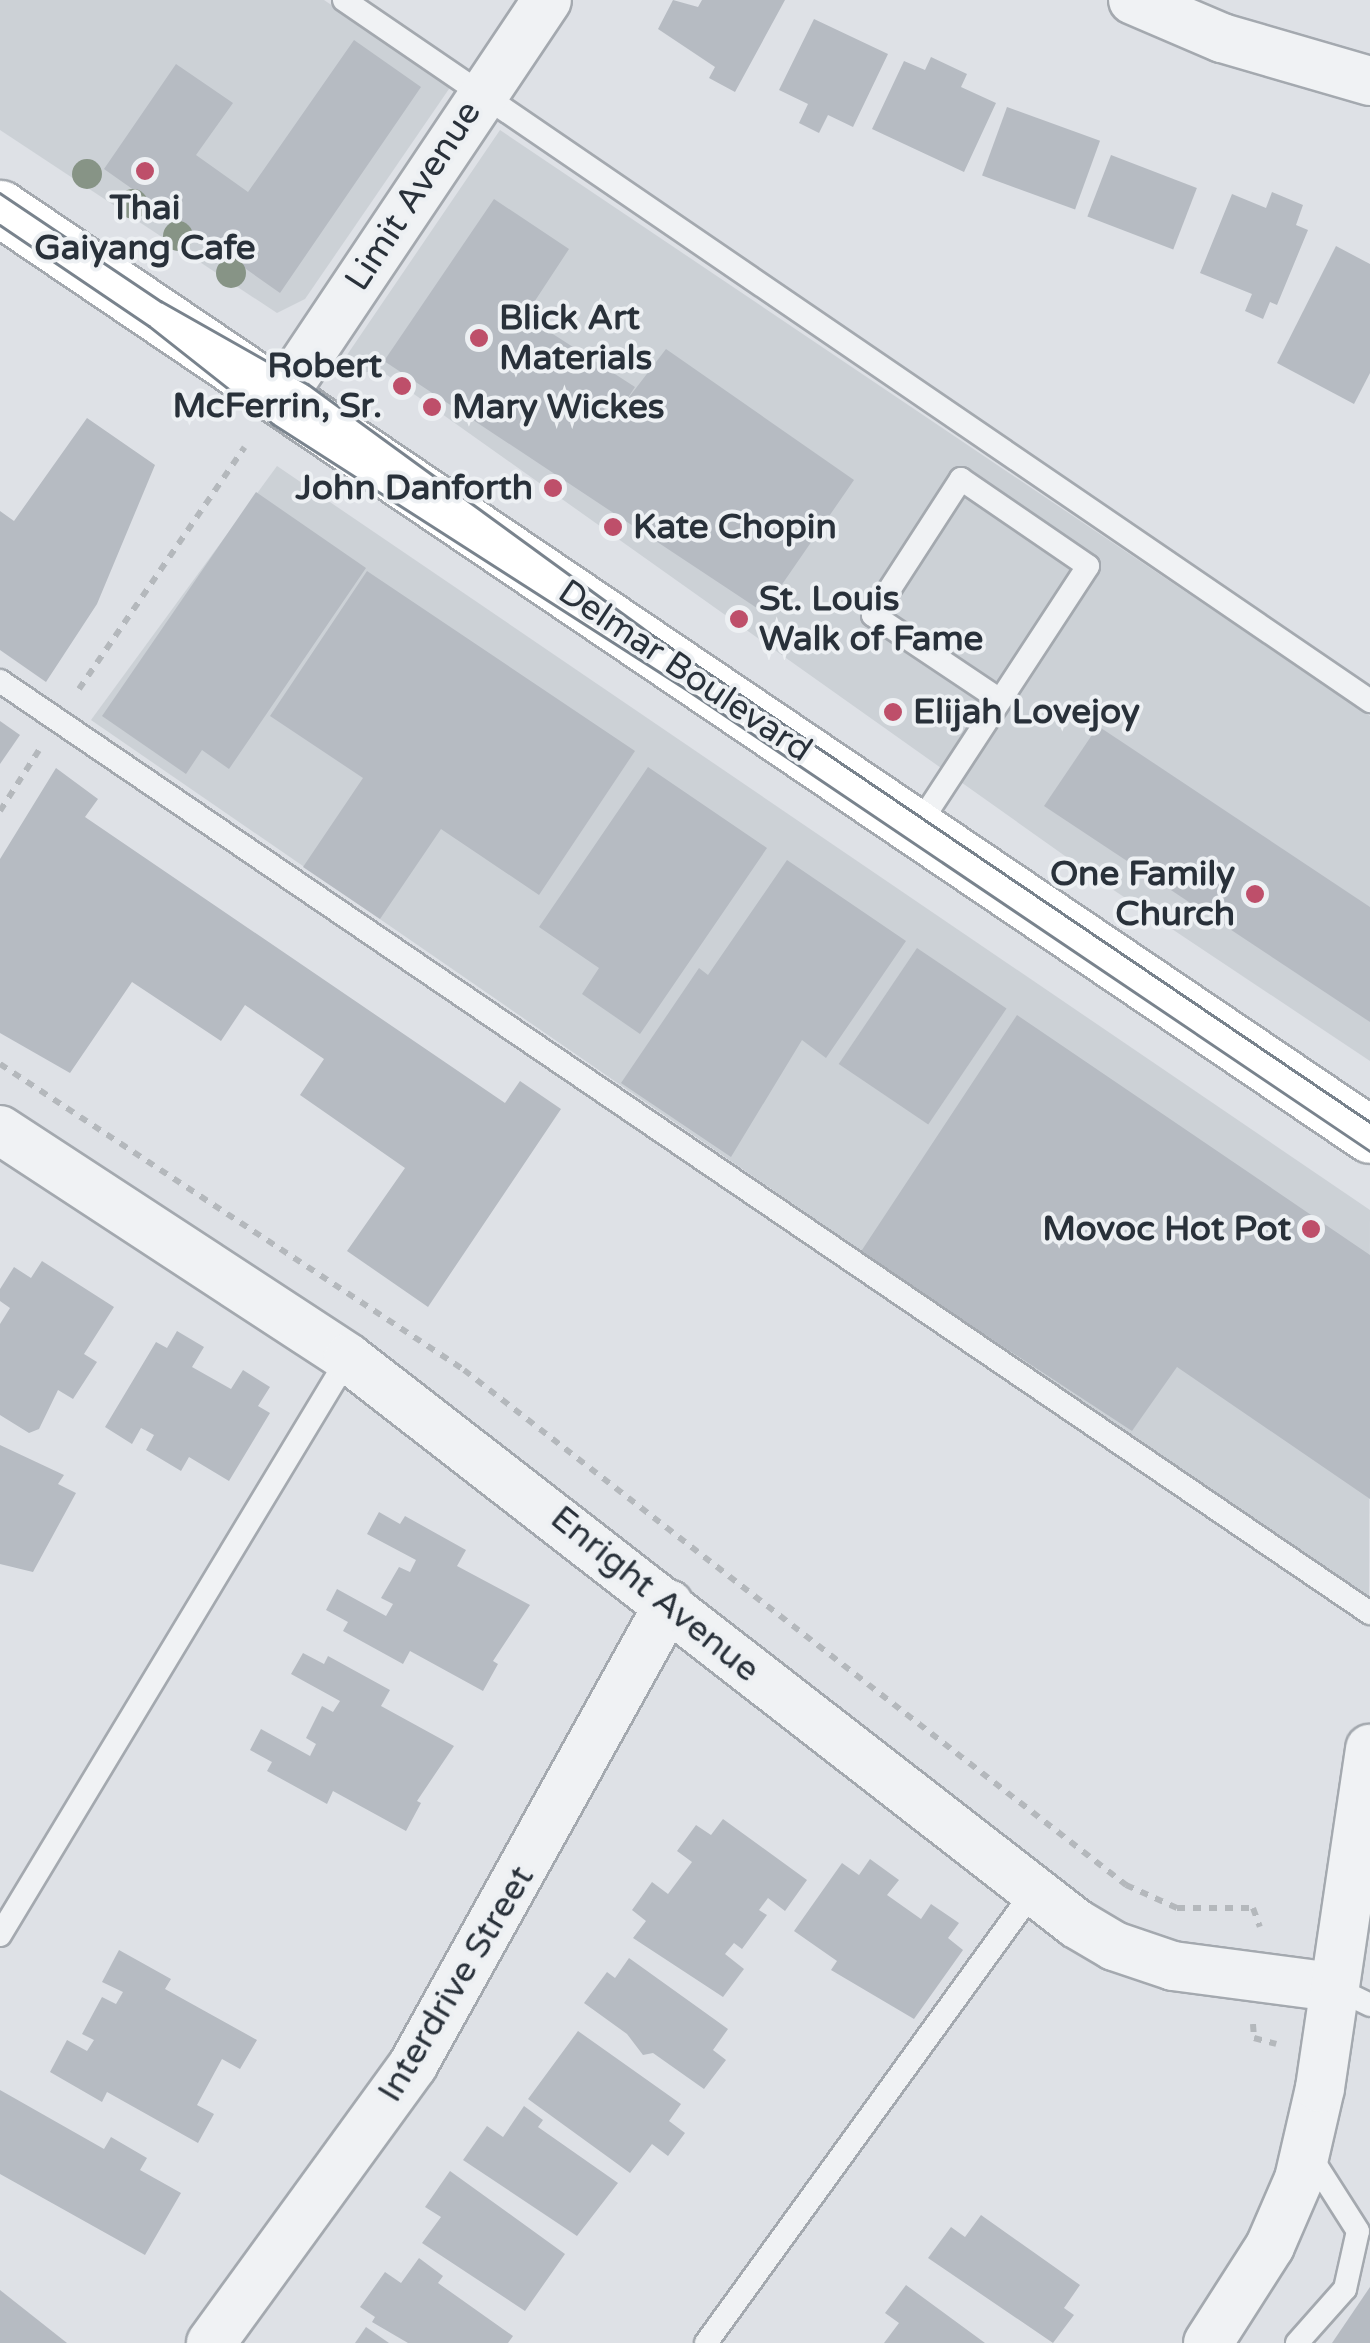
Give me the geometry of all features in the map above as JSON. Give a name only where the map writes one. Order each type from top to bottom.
[{"type":"main road","name":"Delmar Boulevard","points":[[0,208],[1370,1136]]},
{"type":"street","name":"Limit Avenue","points":[[282,396],[480,92],[547,0]]},
{"type":"street","points":[[1134,0],[1222,38],[1370,81]]},
{"type":"street","name":"Enright Avenue","points":[[0,1130],[348,1358],[669,1604],[1032,1893],[1142,1956],[1352,1996]]},
{"type":"street","name":"Interdrive Street","points":[[212,2343],[413,2064],[669,1604]]},
{"type":"street","points":[[1208,2343],[1270,2246],[1306,2148],[1352,1996],[1370,1750]]},
{"type":"lane","points":[[344,0],[1370,701]]},
{"type":"lane","points":[[916,829],[1088,566],[961,479],[873,615],[1000,700]]},
{"type":"lane","points":[[0,681],[1370,1613]]},
{"type":"lane","points":[[0,1935],[348,1358]]},
{"type":"lane","points":[[706,2343],[1032,1893]]},
{"type":"lane","points":[[1296,2343],[1345,2289],[1358,2230],[1306,2148]]},
{"type":"path","points":[[0,811],[244,447]]},
{"type":"path","points":[[0,1064],[464,1370],[1126,1885],[1177,1908],[1253,1908],[1259,1941]]},
{"type":"shaded area","points":[[0,0],[324,0],[451,86],[305,299],[277,313],[0,130]]},
{"type":"shaded area","points":[[500,130],[1370,716],[1370,1061],[1106,885],[380,370],[342,376],[347,355]]},
{"type":"shaded area","points":[[277,466],[1370,1210],[1369,1601],[91,720]]},
{"type":"building","points":[[673,0],[698,7],[702,0],[785,0],[735,92],[709,78],[715,67],[658,29]]},
{"type":"building","points":[[814,19],[888,54],[853,127],[828,115],[819,133],[799,123],[808,104],[779,90]]},
{"type":"building","points":[[354,40],[421,87],[280,293],[104,169],[176,64],[233,103],[196,155],[248,192]]},
{"type":"building","points":[[931,57],[967,74],[961,87],[996,103],[964,172],[872,129],[904,61],[925,70]]},
{"type":"building","points":[[1007,107],[1100,141],[1075,209],[982,176]]},
{"type":"building","points":[[1111,155],[1197,188],[1173,250],[1087,217]]},
{"type":"building","points":[[1272,192],[1303,205],[1296,225],[1308,230],[1277,305],[1270,302],[1263,319],[1245,311],[1252,294],[1200,273],[1232,194],[1266,208]]},
{"type":"building","points":[[494,199],[569,249],[525,316],[635,387],[623,405],[666,349],[854,480],[763,612],[384,361]]},
{"type":"building","points":[[1336,246],[1370,264],[1370,373],[1354,404],[1277,363]]},
{"type":"building","points":[[87,418],[155,465],[97,604],[46,682],[0,650],[0,511],[14,521]]},
{"type":"building","points":[[256,492],[366,568],[229,769],[202,750],[186,774],[102,716]]},
{"type":"building","points":[[367,571],[635,751],[539,895],[441,829],[380,919],[303,867],[363,778],[270,716]]},
{"type":"building","points":[[0,721],[20,735],[0,764]]},
{"type":"building","points":[[1098,726],[1370,907],[1370,1022],[1044,806]]},
{"type":"building","points":[[648,767],[767,848],[640,1034],[582,994],[599,968],[539,927]]},
{"type":"building","points":[[56,768],[98,799],[85,817],[505,1103],[520,1081],[561,1109],[428,1307],[347,1251],[405,1168],[300,1095],[324,1059],[245,1005],[221,1041],[132,982],[70,1073],[0,1033],[0,859]]},
{"type":"building","points":[[787,860],[906,941],[826,1058],[802,1040],[731,1157],[621,1083],[699,968],[708,975]]},
{"type":"building","points":[[917,948],[1007,1008],[928,1124],[839,1064]]},
{"type":"building","points":[[1017,1015],[1370,1255],[1370,1499],[1177,1367],[1132,1431],[860,1253]]},
{"type":"building","points":[[42,1261],[114,1307],[84,1354],[97,1362],[73,1399],[58,1390],[39,1429],[29,1433],[0,1415],[0,1324],[10,1308],[0,1301],[0,1289],[14,1267],[31,1278]]},
{"type":"building","points":[[177,1331],[204,1347],[192,1367],[231,1389],[243,1370],[270,1387],[258,1406],[270,1413],[229,1481],[189,1457],[181,1471],[146,1450],[154,1435],[141,1428],[132,1444],[105,1427],[156,1342],[167,1348]]},
{"type":"building","points":[[0,1445],[64,1475],[58,1484],[76,1493],[33,1572],[0,1564]]},
{"type":"building","points":[[379,1512],[400,1524],[405,1516],[466,1550],[457,1566],[530,1605],[493,1661],[498,1664],[483,1691],[410,1651],[403,1664],[343,1631],[348,1622],[326,1610],[337,1589],[386,1616],[393,1604],[381,1598],[399,1567],[410,1572],[416,1560],[367,1534]]},
{"type":"building","points":[[303,1653],[324,1664],[328,1656],[390,1690],[381,1706],[454,1746],[417,1801],[421,1803],[406,1831],[333,1791],[327,1804],[267,1771],[272,1762],[250,1750],[261,1729],[310,1756],[316,1744],[306,1738],[322,1706],[333,1712],[340,1701],[291,1674]]},
{"type":"building","points":[[723,1819],[807,1880],[785,1911],[768,1898],[759,1910],[767,1915],[742,1949],[734,1943],[725,1954],[744,1969],[723,1997],[633,1938],[646,1921],[632,1910],[652,1882],[668,1894],[692,1862],[677,1851],[696,1825],[711,1835]]},
{"type":"building","points":[[870,1859],[899,1880],[887,1895],[921,1919],[931,1904],[959,1923],[948,1938],[963,1950],[914,2019],[831,1970],[837,1961],[794,1931],[842,1863],[859,1875]]},
{"type":"building","points":[[119,1950],[171,1979],[165,1989],[257,2040],[240,2069],[222,2059],[197,2105],[214,2114],[198,2143],[107,2092],[102,2102],[50,2072],[67,2040],[87,2051],[94,2040],[82,2034],[102,1997],[116,2004],[123,1992],[102,1982]]},
{"type":"building","points":[[629,1958],[728,2029],[713,2050],[726,2060],[704,2089],[653,2053],[643,2055],[627,2034],[584,2003],[607,1972],[615,1978]]},
{"type":"building","points":[[578,2031],[681,2104],[669,2121],[685,2133],[668,2156],[652,2144],[630,2173],[528,2099]]},
{"type":"building","points":[[0,2090],[104,2149],[111,2137],[147,2158],[140,2170],[181,2193],[145,2255],[0,2174]]},
{"type":"building","points":[[524,2106],[543,2120],[538,2127],[618,2183],[577,2236],[463,2160],[487,2126],[503,2137]]},
{"type":"building","points":[[450,2171],[565,2254],[525,2311],[422,2243],[441,2217],[425,2207]]},
{"type":"building","points":[[981,2215],[1080,2285],[1064,2308],[1074,2315],[1053,2343],[928,2258],[951,2227],[965,2237]]},
{"type":"building","points":[[419,2258],[443,2276],[438,2283],[513,2336],[508,2343],[408,2343],[372,2322],[375,2317],[360,2307],[385,2272],[401,2283]]},
{"type":"building","points":[[906,2285],[985,2343],[884,2343],[899,2323],[885,2313]]},
{"type":"building","points":[[1370,2287],[1370,2343],[1332,2343]]},
{"type":"building","points":[[0,2290],[67,2343],[0,2343]]},
{"type":"building","points":[[366,2327],[389,2343],[355,2343]]},
{"type":"tram line","points":[[0,193],[161,301],[308,384],[648,632],[1370,1122]]},
{"type":"tram line","points":[[0,225],[149,326],[273,424],[689,691],[1370,1151]]},
{"type":"place","name":"Thai Gaiyang Cafe","points":[[145,171]]},
{"type":"place","name":"Blick Art Materials","points":[[479,338]]},
{"type":"place","name":"Robert McFerrin, Sr.","points":[[402,386]]},
{"type":"place","name":"Mary Wickes","points":[[432,407]]},
{"type":"place","name":"John Danforth","points":[[553,488]]},
{"type":"place","name":"Kate Chopin","points":[[613,527]]},
{"type":"place","name":"St. Louis Walk of Fame","points":[[739,619]]},
{"type":"place","name":"Elijah Lovejoy","points":[[893,712]]},
{"type":"place","name":"One Family Church","points":[[1255,894]]},
{"type":"place","name":"Movoc Hot Pot","points":[[1311,1229]]}]
